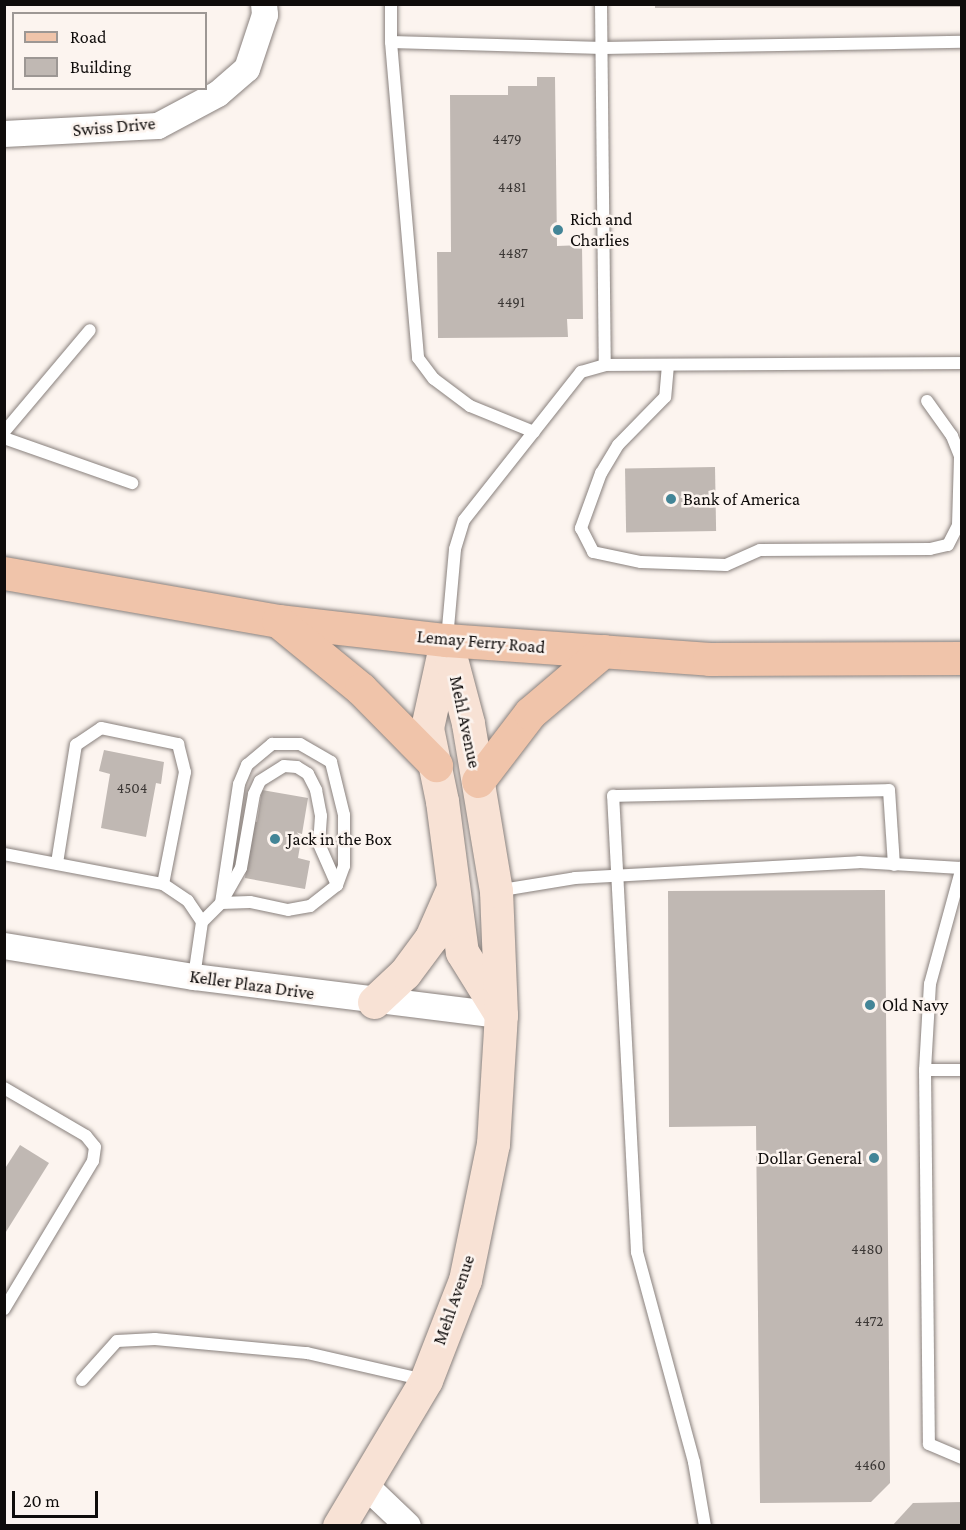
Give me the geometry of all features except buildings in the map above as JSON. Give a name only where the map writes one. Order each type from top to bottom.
[{"type":"main road","name":"Lemay Ferry Road","points":[[4,573],[278,621],[446,640],[709,659],[962,658]]},
{"type":"main road","points":[[278,621],[361,689],[436,765]]},
{"type":"main road","points":[[478,781],[530,713],[603,651]]},
{"type":"street","name":"Swiss Drive","points":[[4,134],[158,126],[218,94],[247,69],[264,15],[264,4]]},
{"type":"street","name":"Mehl Avenue","points":[[446,640],[427,728],[436,765],[462,952],[501,1015]]},
{"type":"street","name":"Mehl Avenue","points":[[339,1526],[426,1380],[465,1280],[488,1183],[501,1015],[496,891],[478,781],[446,640]]},
{"type":"street","points":[[374,1002],[405,973],[431,938],[453,886]]},
{"type":"street","name":"Keller Plaza Drive","points":[[4,946],[194,977],[374,1002],[501,1015]]},
{"type":"street","points":[[365,1485],[408,1526]]},
{"type":"lane","points":[[391,4],[391,42],[418,358],[434,379],[470,406],[534,432]]},
{"type":"lane","points":[[601,4],[605,365]]},
{"type":"lane","points":[[391,42],[603,48],[962,42]]},
{"type":"lane","points":[[4,432],[90,330]]},
{"type":"lane","points":[[446,640],[455,549],[464,520],[581,372],[605,365],[962,363]]},
{"type":"lane","points":[[668,365],[665,397],[610,455],[581,528],[593,552],[640,562],[726,565],[760,549],[930,549],[948,545],[958,525],[960,456],[952,436],[927,401]]},
{"type":"lane","points":[[4,438],[132,483]]},
{"type":"lane","points":[[57,862],[76,745],[101,728],[178,744],[185,772],[162,884]]},
{"type":"lane","points":[[272,744],[300,744],[331,762],[344,815],[344,866],[337,885],[310,906],[288,910],[250,902],[221,903],[239,784],[247,765],[272,744]]},
{"type":"lane","points":[[194,977],[202,922],[221,903],[241,868],[254,794],[260,781],[284,766],[297,767],[308,774],[316,790],[321,816],[319,844],[337,885]]},
{"type":"lane","points":[[705,1526],[694,1462],[637,1252],[613,796],[889,790],[894,865]]},
{"type":"lane","points":[[4,854],[57,862],[162,884],[188,901],[202,922]]},
{"type":"lane","points":[[496,891],[617,876],[859,862],[961,868],[930,984],[925,1070],[929,1444],[962,1458]]},
{"type":"lane","points":[[925,1070],[962,1070]]},
{"type":"lane","points":[[4,1088],[86,1136],[95,1147],[93,1161],[4,1309]]},
{"type":"lane","points":[[82,1380],[117,1341],[155,1339],[307,1353],[426,1380]]},
{"type":"place","name":"Rich and Charlies","points":[[558,230]]},
{"type":"place","name":"Bank of America","points":[[671,499]]},
{"type":"place","name":"Jack in the Box","points":[[275,839]]},
{"type":"place","name":"Old Navy","points":[[870,1005]]},
{"type":"place","name":"Dollar General","points":[[874,1158]]}]
